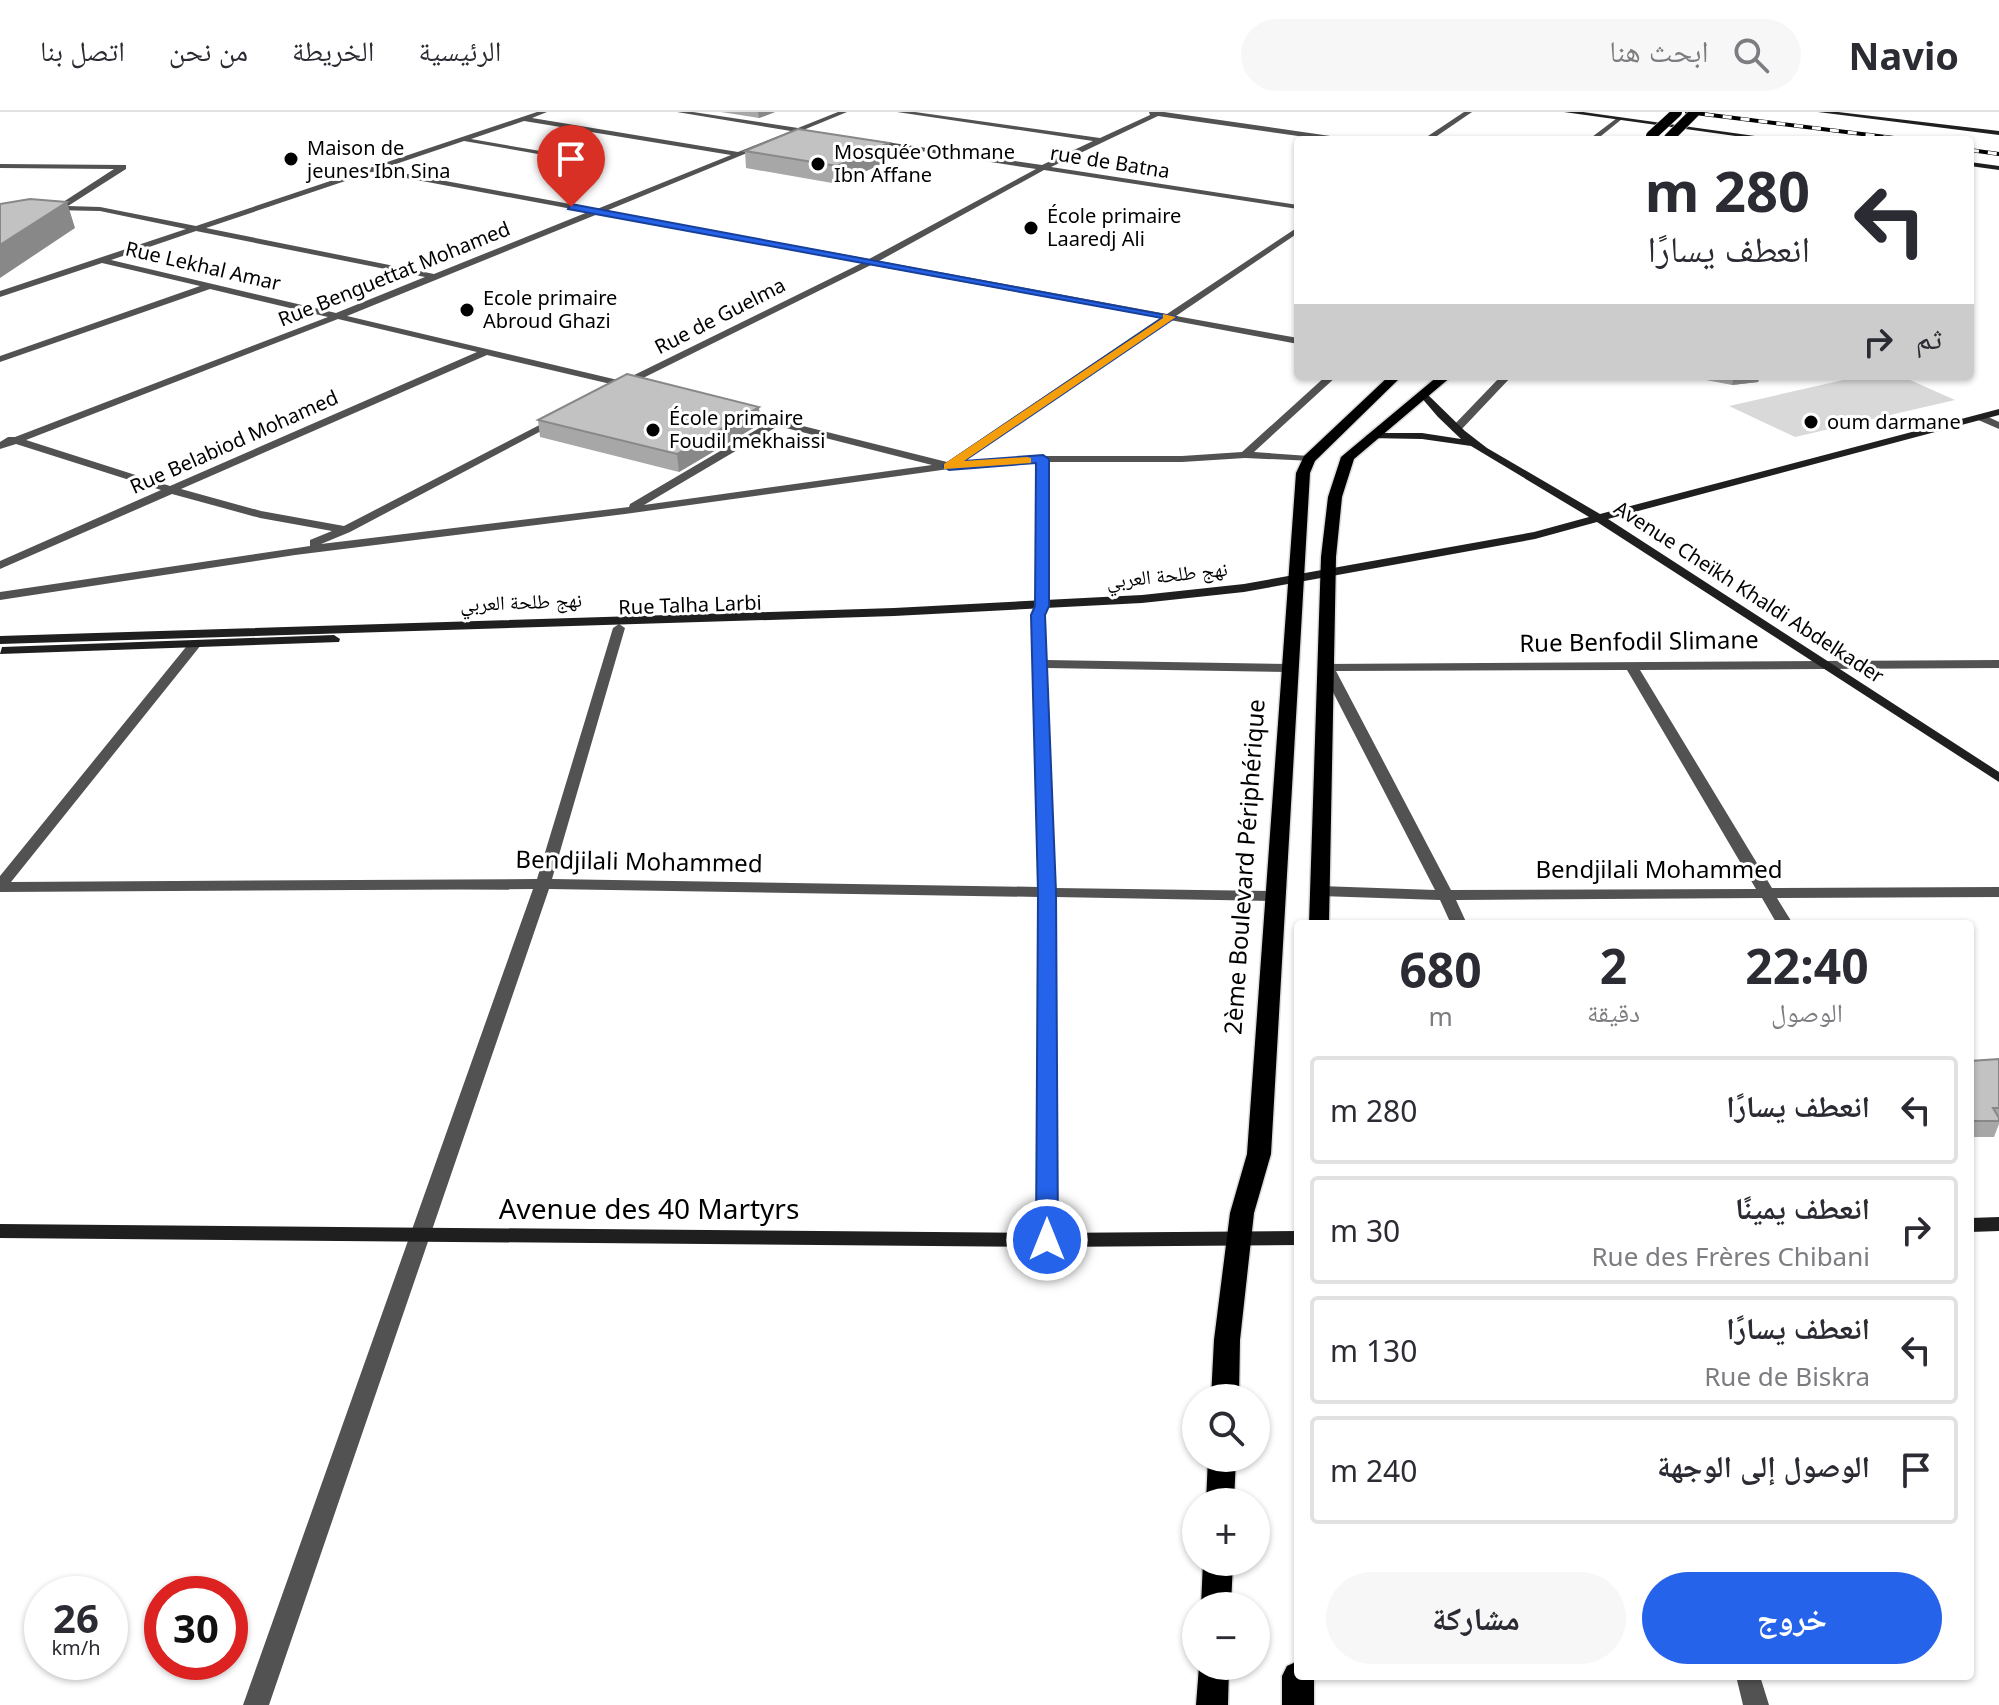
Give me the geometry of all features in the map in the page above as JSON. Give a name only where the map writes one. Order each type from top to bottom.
[{"type":"main road","points":[[1651,136],[1677,112]]},
{"type":"main road","points":[[1671,136],[1695,112]]},
{"type":"main road","points":[[1309,459],[1392,380]]},
{"type":"main road","points":[[1319,920],[1329,577],[1336,488],[1342,465],[1371,436],[1441,380]]},
{"type":"main road","name":"2ème Boulevard Périphérique","points":[[1225,1384],[1227,1340],[1242,1213],[1259,1154],[1303,473],[1309,459]]},
{"type":"main road","points":[[1212,1705],[1213,1680]]},
{"type":"main road","points":[[1298,1680],[1298,1705]]},
{"type":"street","points":[[0,294],[544,112]]},
{"type":"street","points":[[680,112],[814,133]]},
{"type":"street","name":"Rue Benguettat Mohamed","points":[[0,446],[335,317],[844,112]]},
{"type":"street","points":[[900,112],[1098,140]]},
{"type":"street","points":[[1143,112],[1314,136]]},
{"type":"street","points":[[1432,136],[1469,112]]},
{"type":"street","points":[[1567,112],[1725,136]]},
{"type":"street","points":[[1821,112],[1999,133]]},
{"type":"street","points":[[1847,112],[1874,118]]},
{"type":"street","name":"Rue de Guelma","points":[[610,392],[870,262],[1098,140],[1159,113]]},
{"type":"street","points":[[523,119],[740,154]]},
{"type":"street","points":[[1597,136],[1619,119]]},
{"type":"street","points":[[463,140],[552,155]]},
{"type":"street","name":"rue de Batna","points":[[860,140],[1294,206]]},
{"type":"street","points":[[1974,165],[1999,168]]},
{"type":"street","points":[[0,166],[123,167],[58,208]]},
{"type":"street","points":[[374,170],[1294,340]]},
{"type":"street","points":[[44,208],[100,209],[202,227],[436,277]]},
{"type":"street","points":[[43,218],[100,209]]},
{"type":"street","points":[[732,411],[949,466],[1294,232]]},
{"type":"street","name":"Rue Lekhal Amar","points":[[101,260],[640,388]]},
{"type":"street","points":[[0,359],[211,285]]},
{"type":"street","name":"Rue Belabiod Mohamed","points":[[0,565],[483,353]]},
{"type":"street","points":[[1245,455],[1328,380]]},
{"type":"street","points":[[1456,429],[1503,380]]},
{"type":"street","points":[[1424,394],[1456,429],[1475,444]]},
{"type":"street","name":"Rue Talha Larbi","points":[[0,651],[1181,604],[1296,584],[1601,519],[1999,412]]},
{"type":"street","points":[[295,551],[346,530],[569,414]]},
{"type":"street","points":[[1980,417],[1999,426]]},
{"type":"street","points":[[625,511],[778,422]]},
{"type":"street","points":[[0,436],[171,489],[316,526],[346,530]]},
{"type":"street","points":[[1371,436],[1422,436],[1475,444]]},
{"type":"street","name":"Avenue Cheïkh Khaldi Abdelkader","points":[[1475,444],[1601,519],[1999,778]]},
{"type":"street","points":[[0,596],[295,551],[625,511],[949,466],[1043,459],[1182,459],[1245,455],[1309,459]]},
{"type":"street","points":[[1043,459],[1040,664],[1047,892],[1047,1240]]},
{"type":"street","name":"نهج طلحة العربي","points":[[0,640],[1040,610]]},
{"type":"street","points":[[256,1705],[543,884],[619,628]]},
{"type":"street","points":[[0,886],[195,645]]},
{"type":"street","points":[[1040,664],[1290,668]]},
{"type":"street","name":"Rue Benfodil Slimane","points":[[1327,667],[1999,664]]},
{"type":"street","points":[[1631,665],[1783,920]]},
{"type":"street","points":[[1327,667],[1457,920]]},
{"type":"street","name":"Bendjilali Mohammed","points":[[0,886],[543,884],[1276,896]]},
{"type":"street","name":"Bendjilali Mohammed","points":[[1320,891],[1446,895],[1999,892]]},
{"type":"street","points":[[1974,1222],[1999,1224]]},
{"type":"street","name":"Avenue des 40 Martyrs","points":[[0,1231],[1047,1240],[1294,1238]]},
{"type":"street","points":[[1749,1680],[1756,1705]]},
{"type":"shaded area","name":"oum darmane","points":[[1843,380],[1910,380],[1955,400],[1795,437],[1729,406]]},
{"type":"building","points":[[798,129],[889,143],[837,166],[745,151]]},
{"type":"building","points":[[30,199],[67,202],[0,245],[0,204]]},
{"type":"building","name":"École primaire Foudil mekhaissi","points":[[627,374],[759,407],[677,454],[538,420]]},
{"type":"building","points":[[1999,1059],[1999,1108],[1993,1108],[1999,1121],[1974,1121],[1974,1061]]},
{"type":"railway","points":[[1687,112],[1878,136]]},
{"type":"railway","points":[[1974,151],[1999,154]]},
{"type":"slow traffic","points":[[1027,460],[949,466],[1171,317],[1167,316]]},
{"type":"place","name":"Maison de jeunes Ibn Sina","points":[[291,159]]},
{"type":"place","name":"Mosquée Othmane Ibn Affane","points":[[818,164]]},
{"type":"place","name":"École primaire Laaredj Ali","points":[[1031,228]]},
{"type":"place","name":"Ecole primaire Abroud Ghazi","points":[[467,310]]},
{"type":"place","name":"oum darmane","points":[[1811,422]]},
{"type":"place","name":"École primaire Foudil mekhaissi","points":[[653,430]]},
{"type":"route","points":[[571,207],[1171,317],[949,466],[1043,459],[1042,606],[1038,615],[1047,892],[1047,1240]]}]
